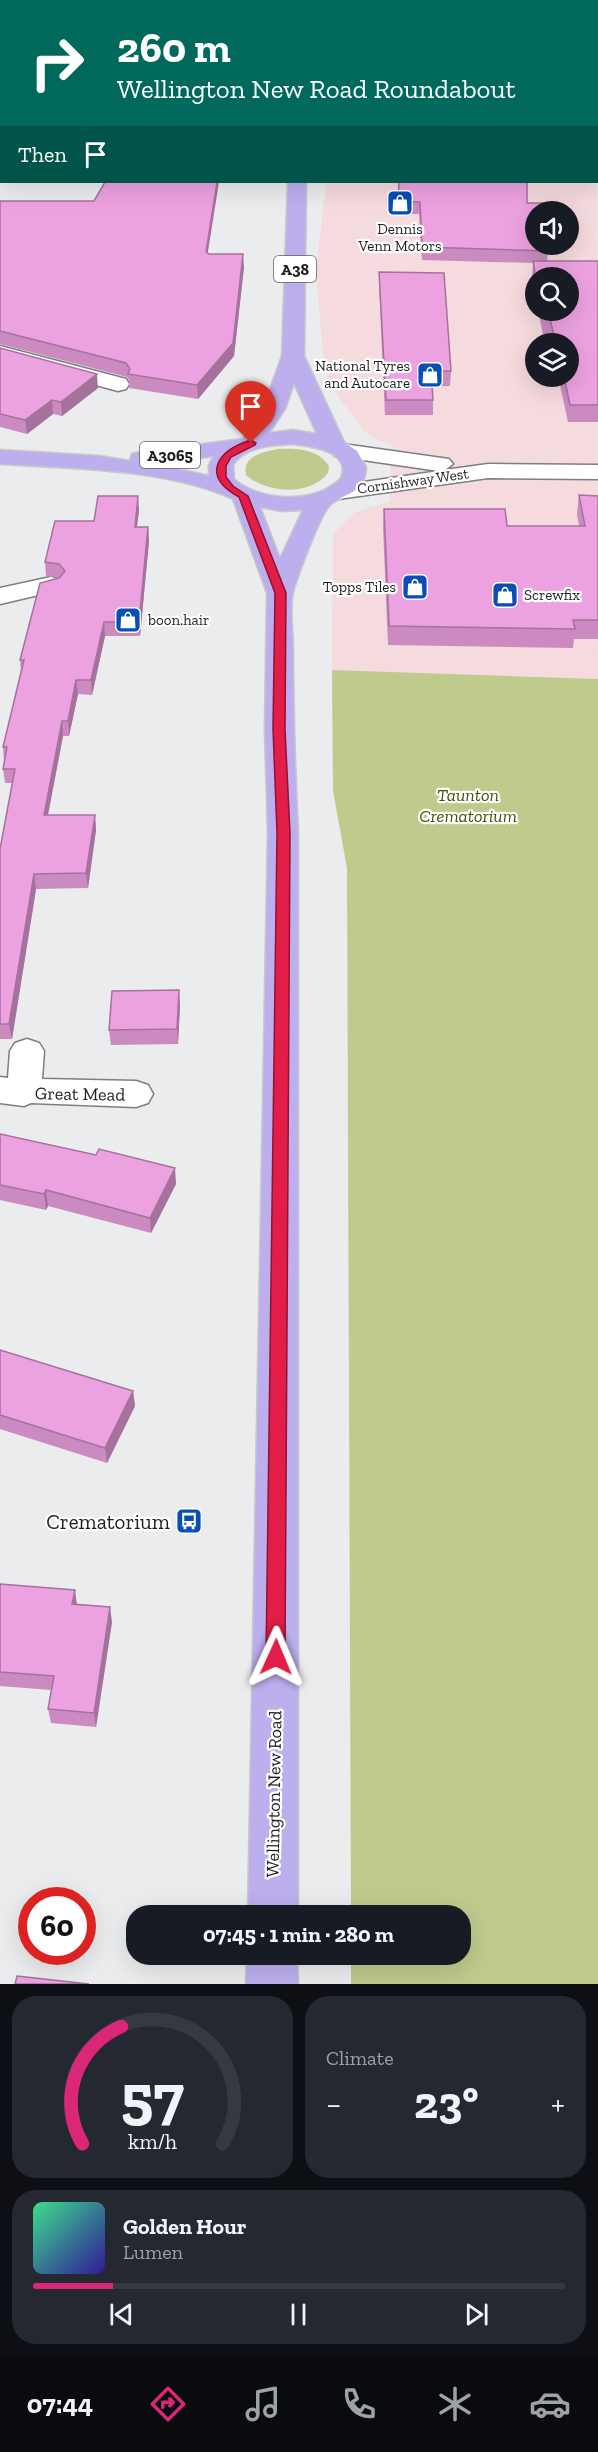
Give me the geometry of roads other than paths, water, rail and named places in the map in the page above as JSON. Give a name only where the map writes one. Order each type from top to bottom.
[{"type":"main road","name":"A38","points":[[237,492],[221,477],[221,466],[228,455],[247,444],[274,409],[293,356],[297,183]]},
{"type":"main road","name":"A38","points":[[293,356],[300,376],[338,448],[353,461],[356,472],[351,483],[330,496]]},
{"type":"main road","points":[[247,444],[293,437],[338,448]]},
{"type":"main road","name":"A3065","points":[[99,464],[247,444]]},
{"type":"main road","name":"A3065","points":[[0,457],[99,464],[172,474],[237,492]]},
{"type":"main road","points":[[237,492],[273,503],[306,502],[330,496]]},
{"type":"main road","name":"Wellington New Road","points":[[237,492],[280,593]]},
{"type":"main road","name":"Wellington New Road","points":[[273,1905],[283,833],[279,729],[280,593],[308,518],[330,496]]},
{"type":"main road","points":[[272,1965],[272,1984]]},
{"type":"street","points":[[0,352],[118,384]]},
{"type":"street","points":[[89,376],[110,360]]},
{"type":"street","name":"Cornishway West","points":[[338,448],[488,471],[598,472]]},
{"type":"street","name":"Cornishway West","points":[[330,496],[488,471]]},
{"type":"street","points":[[0,597],[51,585]]},
{"type":"street","name":"Great Mead","points":[[27,1051],[12,1092],[135,1094]]},
{"type":"place","name":"Dennis Venn Motors","points":[[400,203]]},
{"type":"place","name":"National Tyres and Autocare","points":[[430,375]]},
{"type":"place","name":"Topps Tiles","points":[[415,587]]},
{"type":"place","name":"Screwfix","points":[[505,595]]},
{"type":"place","name":"boon.hair","points":[[128,620]]},
{"type":"place","name":"Crematorium","points":[[189,1521]]},
{"type":"park label","name":"Taunton Crematorium","points":[[468,805]]}]
